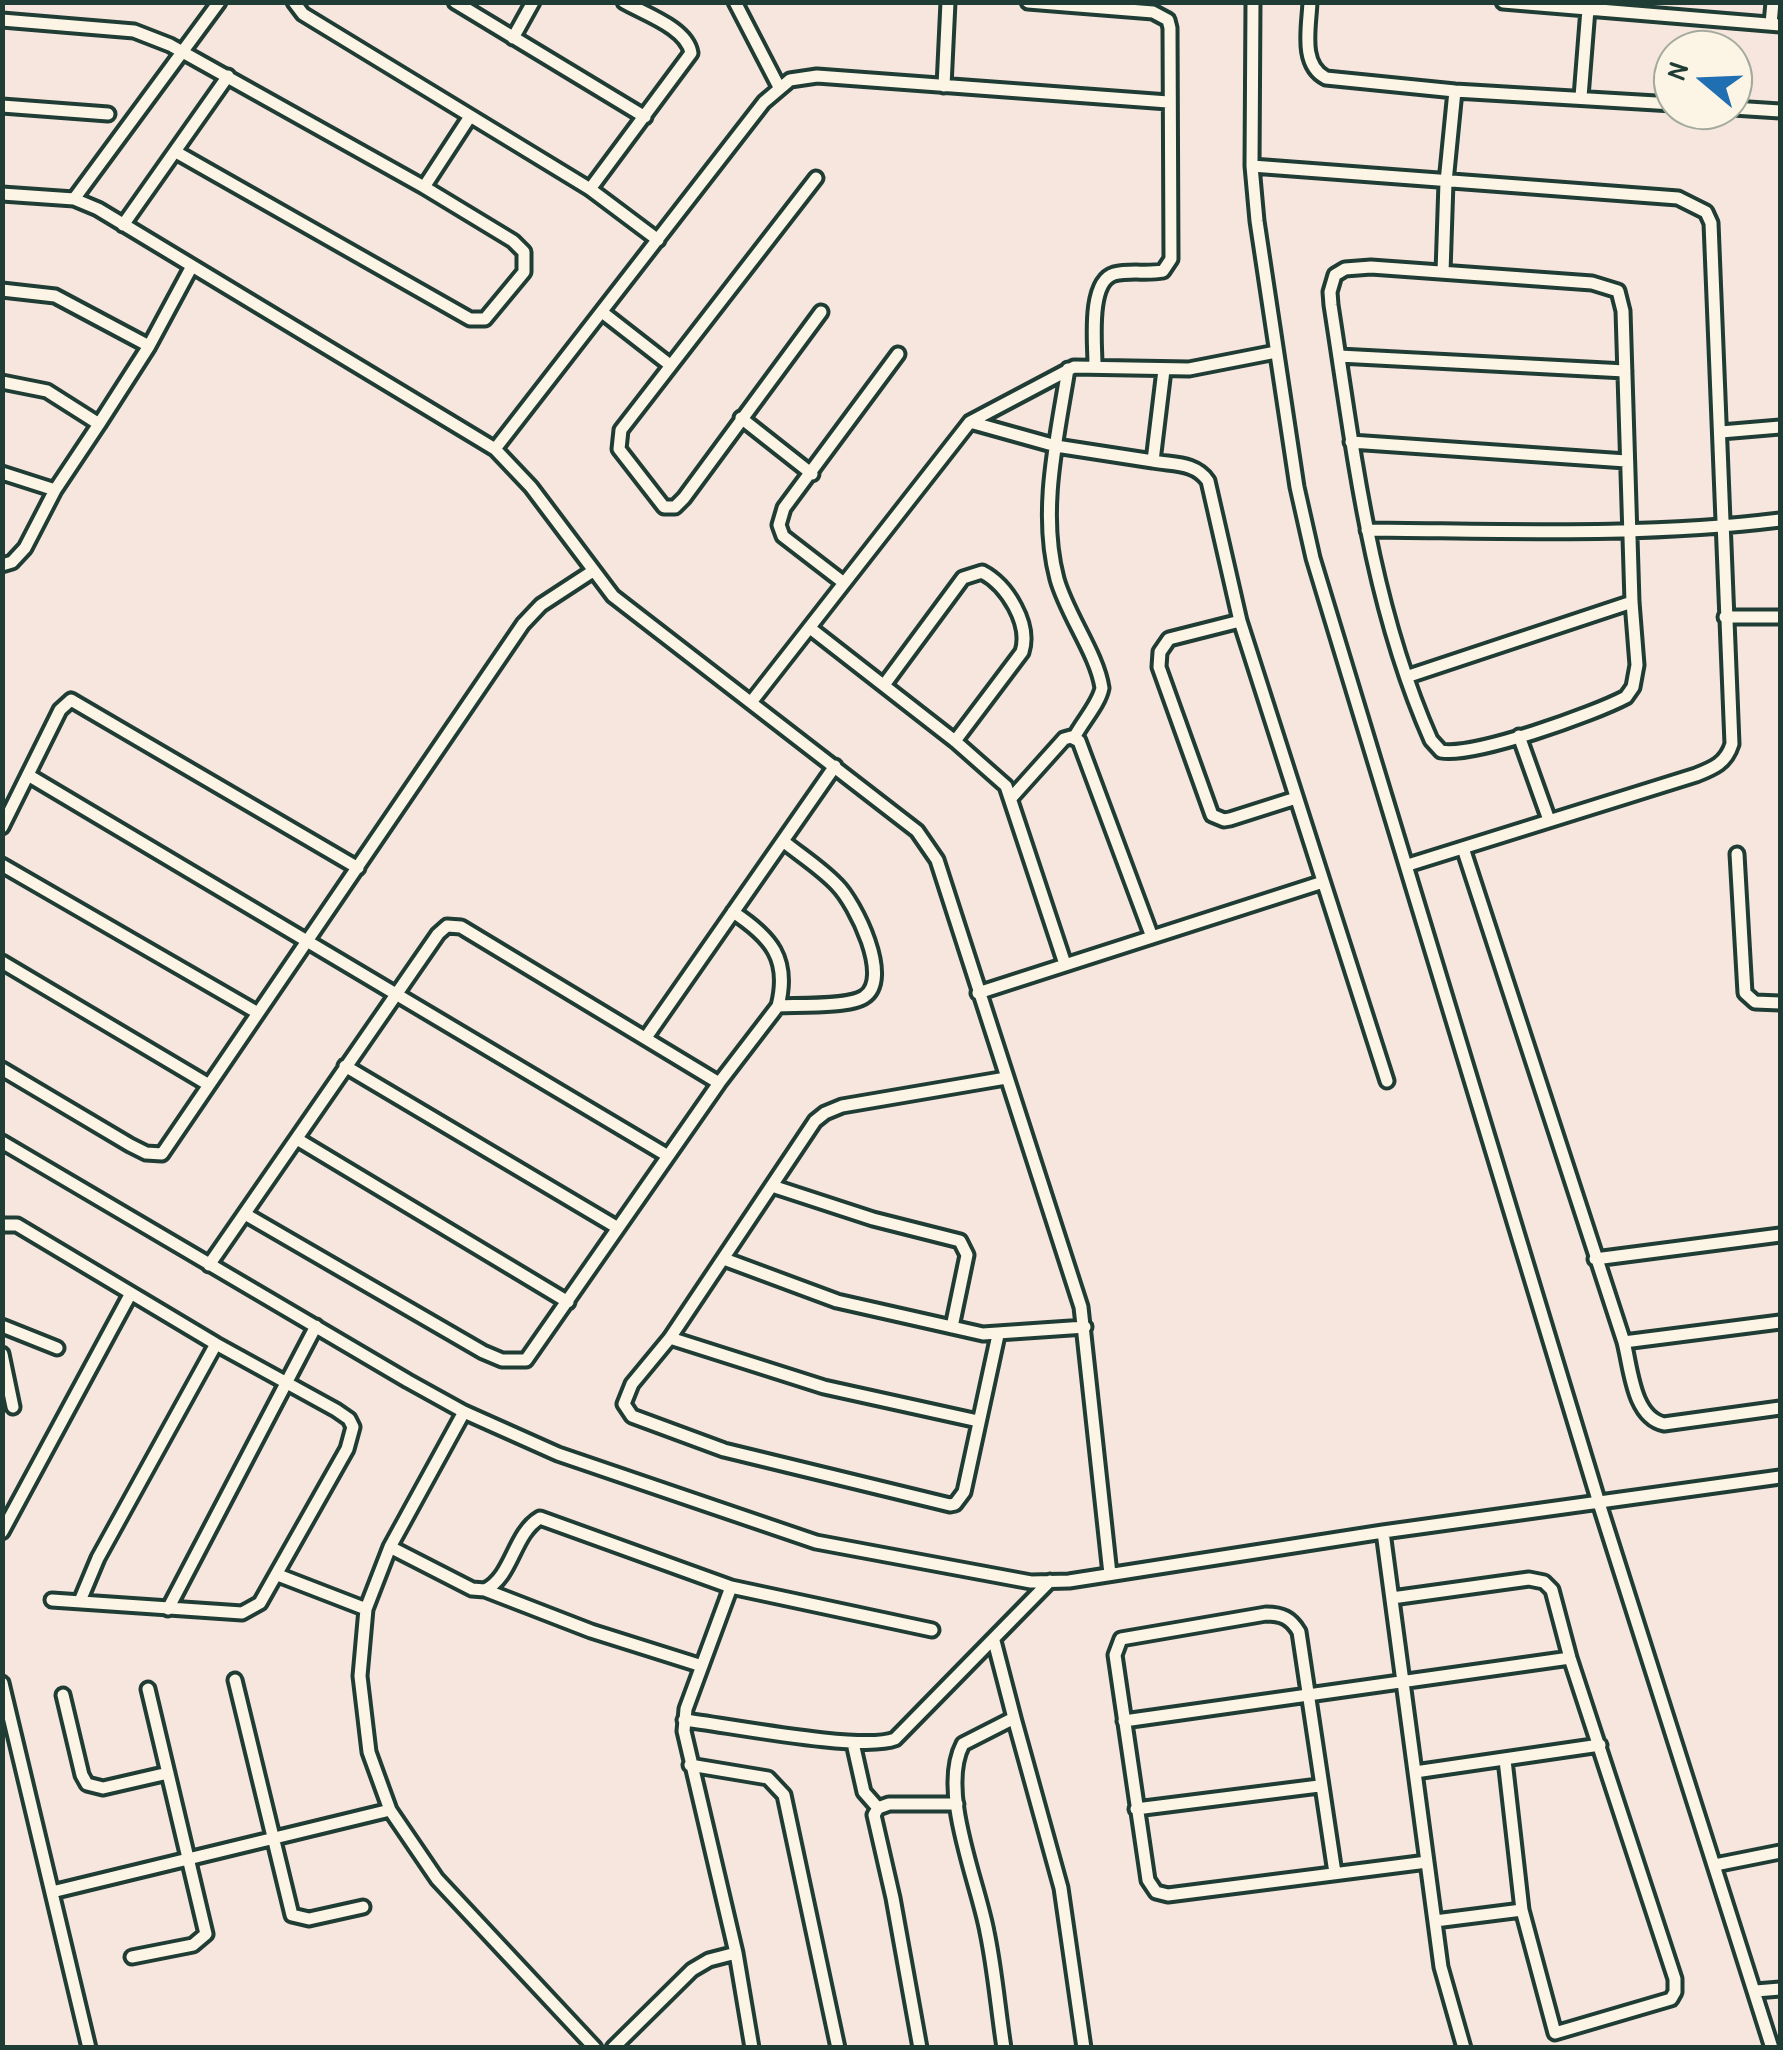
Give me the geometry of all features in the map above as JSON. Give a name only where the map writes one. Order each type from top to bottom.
[{"type":"street","points":[[74,200],[219,2]]},
{"type":"street","points":[[294,2],[304,14],[590,189],[658,240]]},
{"type":"street","points":[[454,2],[645,116]]},
{"type":"street","points":[[513,38],[533,2]]},
{"type":"street","points":[[590,189],[688,59],[690,48],[682,36],[624,2]]},
{"type":"street","points":[[735,2],[779,86]]},
{"type":"street","points":[[944,86],[948,2]]},
{"type":"street","points":[[1028,2],[1161,14],[1170,28],[1170,264],[1163,271],[1112,275],[1102,283],[1096,297],[1095,366]]},
{"type":"street","points":[[1253,2],[1252,166],[1297,488],[1318,575],[1599,1503],[1772,2048]]},
{"type":"street","points":[[1310,2],[1310,58],[1317,73],[1336,79],[1653,102]]},
{"type":"street","points":[[1503,2],[1588,9],[1619,7],[1776,24],[1773,2]]},
{"type":"street","points":[[1581,97],[1588,9]]},
{"type":"street","points":[[2,20],[134,31],[183,52],[513,241],[524,252],[524,272],[484,319],[470,319],[176,152]]},
{"type":"street","points":[[122,224],[228,76]]},
{"type":"street","points":[[495,449],[779,86],[804,76],[817,76],[1168,102]]},
{"type":"street","points":[[1443,272],[1455,90]]},
{"type":"street","points":[[2,106],[108,114]]},
{"type":"street","points":[[1753,109],[1780,111]]},
{"type":"street","points":[[424,187],[469,118]]},
{"type":"street","points":[[1252,166],[1678,198],[1706,212],[1711,232],[1732,744],[1724,762],[1696,775],[1408,865]]},
{"type":"street","points":[[816,178],[624,426],[618,444],[621,454],[664,507],[675,507],[684,498],[821,312]]},
{"type":"street","points":[[2,194],[74,200],[122,224],[495,449],[532,487],[622,604],[917,831],[938,860],[1081,1307],[1110,1574]]},
{"type":"street","points":[[2,565],[12,562],[25,548],[55,490],[149,346],[192,266]]},
{"type":"street","points":[[1345,269],[1443,272],[1592,282],[1614,288],[1624,312],[1626,461],[1637,665],[1632,691],[1616,702],[1462,752],[1441,751],[1427,730],[1382,595],[1367,530],[1330,292],[1335,275],[1345,269]]},
{"type":"street","points":[[2,290],[55,296],[149,346]]},
{"type":"street","points":[[602,312],[670,364]]},
{"type":"street","points":[[752,701],[970,422],[1068,370],[1095,366],[1164,370],[1210,366],[1276,352]]},
{"type":"street","points":[[844,583],[780,531],[779,520],[898,354]]},
{"type":"street","points":[[1339,356],[1625,371]]},
{"type":"street","points":[[1068,370],[1050,494],[1052,554],[1068,612],[1102,688],[1100,698],[1074,738]]},
{"type":"street","points":[[1153,460],[1164,370]]},
{"type":"street","points":[[2,382],[48,391],[98,424]]},
{"type":"street","points":[[741,418],[812,474]]},
{"type":"street","points":[[970,422],[1056,446],[1153,460],[1202,472],[1208,482],[1240,621],[1387,1081]]},
{"type":"street","points":[[1721,432],[1780,428]]},
{"type":"street","points":[[1352,442],[1626,461]]},
{"type":"street","points":[[2,473],[55,490]]},
{"type":"street","points":[[1367,530],[1629,531],[1726,527],[1780,520]]},
{"type":"street","points":[[2,1069],[130,1145],[155,1155],[169,1148],[523,624],[541,605],[593,571]]},
{"type":"street","points":[[884,685],[963,578],[982,572],[996,580],[1020,617],[1025,642],[1022,652],[955,741]]},
{"type":"street","points":[[1408,676],[1632,602]]},
{"type":"street","points":[[1725,617],[1780,617]]},
{"type":"street","points":[[1240,621],[1169,639],[1160,652],[1159,667],[1212,815],[1224,820],[1296,798]]},
{"type":"street","points":[[810,628],[997,776],[1012,797],[1065,964]]},
{"type":"street","points":[[2,827],[64,704],[75,700],[358,868]]},
{"type":"street","points":[[1519,736],[1549,820]]},
{"type":"street","points":[[1012,797],[1064,739],[1074,738]]},
{"type":"street","points":[[1074,738],[1086,752],[1152,937]]},
{"type":"street","points":[[647,1036],[835,766]]},
{"type":"street","points":[[28,775],[668,1156]]},
{"type":"street","points":[[778,1006],[864,997],[872,986],[875,969],[856,913],[844,892],[782,841]]},
{"type":"street","points":[[1463,848],[1624,1342],[1641,1408],[1653,1422],[1664,1424],[1780,1408]]},
{"type":"street","points":[[1738,854],[1745,993],[1755,1002],[1780,1004]]},
{"type":"street","points":[[2,865],[258,1013]]},
{"type":"street","points":[[978,993],[1323,882]]},
{"type":"street","points":[[245,1214],[483,1352],[502,1360],[526,1360],[778,1006],[782,975],[778,958],[768,938],[733,912]]},
{"type":"street","points":[[209,1265],[447,926],[456,926],[647,1036],[720,1083]]},
{"type":"street","points":[[2,962],[209,1085]]},
{"type":"street","points":[[346,1066],[618,1228]]},
{"type":"street","points":[[998,1336],[964,1492],[950,1505],[724,1450],[632,1416],[624,1404],[632,1384],[670,1338],[815,1122],[832,1109],[1006,1078]]},
{"type":"street","points":[[297,1138],[568,1302]]},
{"type":"street","points":[[2,1142],[464,1412],[608,1474],[816,1542],[946,1569],[1050,1582],[1780,1477]]},
{"type":"street","points":[[772,1186],[873,1219],[960,1241],[967,1255],[952,1327]]},
{"type":"street","points":[[2,1225],[17,1225],[216,1344],[336,1410],[354,1428],[347,1449],[278,1575],[252,1610],[242,1613],[52,1600]]},
{"type":"street","points":[[1594,1259],[1780,1235]]},
{"type":"street","points":[[724,1259],[837,1300],[998,1336],[1085,1327]]},
{"type":"street","points":[[2,1532],[130,1293]]},
{"type":"street","points":[[1624,1342],[1780,1322]]},
{"type":"street","points":[[2,1326],[56,1348]]},
{"type":"street","points":[[168,1609],[316,1326]]},
{"type":"street","points":[[670,1338],[824,1388],[978,1421]]},
{"type":"street","points":[[80,1601],[98,1558],[216,1344]]},
{"type":"street","points":[[2,1354],[13,1407]]},
{"type":"street","points":[[464,1412],[390,1547],[366,1608],[360,1676],[369,1752],[390,1810],[436,1879],[595,2048]]},
{"type":"street","points":[[486,1590],[498,1582],[530,1525],[540,1518],[731,1587],[932,1630]]},
{"type":"street","points":[[1383,1532],[1445,1986],[1464,2048]]},
{"type":"street","points":[[390,1547],[472,1589],[486,1590],[591,1631],[702,1666]]},
{"type":"street","points":[[278,1575],[366,1608]]},
{"type":"street","points":[[1392,1598],[1536,1579],[1552,1590],[1570,1658],[1674,1979],[1675,1992],[1661,2004],[1552,2038],[1522,1910],[1505,1760]]},
{"type":"street","points":[[684,1720],[874,1744],[895,1739],[1050,1582]]},
{"type":"street","points":[[731,1587],[684,1720],[690,1765],[736,1953],[752,2048]]},
{"type":"street","points":[[1335,1873],[1299,1632],[1288,1619],[1266,1614],[1122,1639],[1115,1656],[1148,1880],[1156,1892],[1168,1894],[1428,1862]]},
{"type":"street","points":[[994,1640],[1061,1888],[1084,2048]]},
{"type":"street","points":[[1124,1721],[1570,1658]]},
{"type":"street","points":[[235,1680],[292,1915],[309,1919],[363,1907]]},
{"type":"street","points":[[2,1683],[9,1738],[52,1892],[89,2048]]},
{"type":"street","points":[[132,1957],[194,1945],[206,1934],[148,1689]]},
{"type":"street","points":[[63,1695],[87,1784],[103,1788],[168,1773]]},
{"type":"street","points":[[1004,2048],[987,1932],[956,1804],[956,1766],[963,1744],[1014,1718]]},
{"type":"street","points":[[854,1742],[864,1792],[878,1808]]},
{"type":"street","points":[[1416,1772],[1600,1745]]},
{"type":"street","points":[[690,1765],[768,1778],[784,1796],[838,2048]]},
{"type":"street","points":[[1136,1808],[1320,1786]]},
{"type":"street","points":[[920,2048],[874,1815],[878,1808],[888,1804],[956,1804]]},
{"type":"street","points":[[52,1892],[390,1810]]},
{"type":"street","points":[[1715,1865],[1780,1852]]},
{"type":"street","points":[[1436,1921],[1522,1910]]},
{"type":"street","points":[[614,2048],[700,1964],[736,1953]]},
{"type":"street","points":[[1756,1991],[1780,1990]]}]
